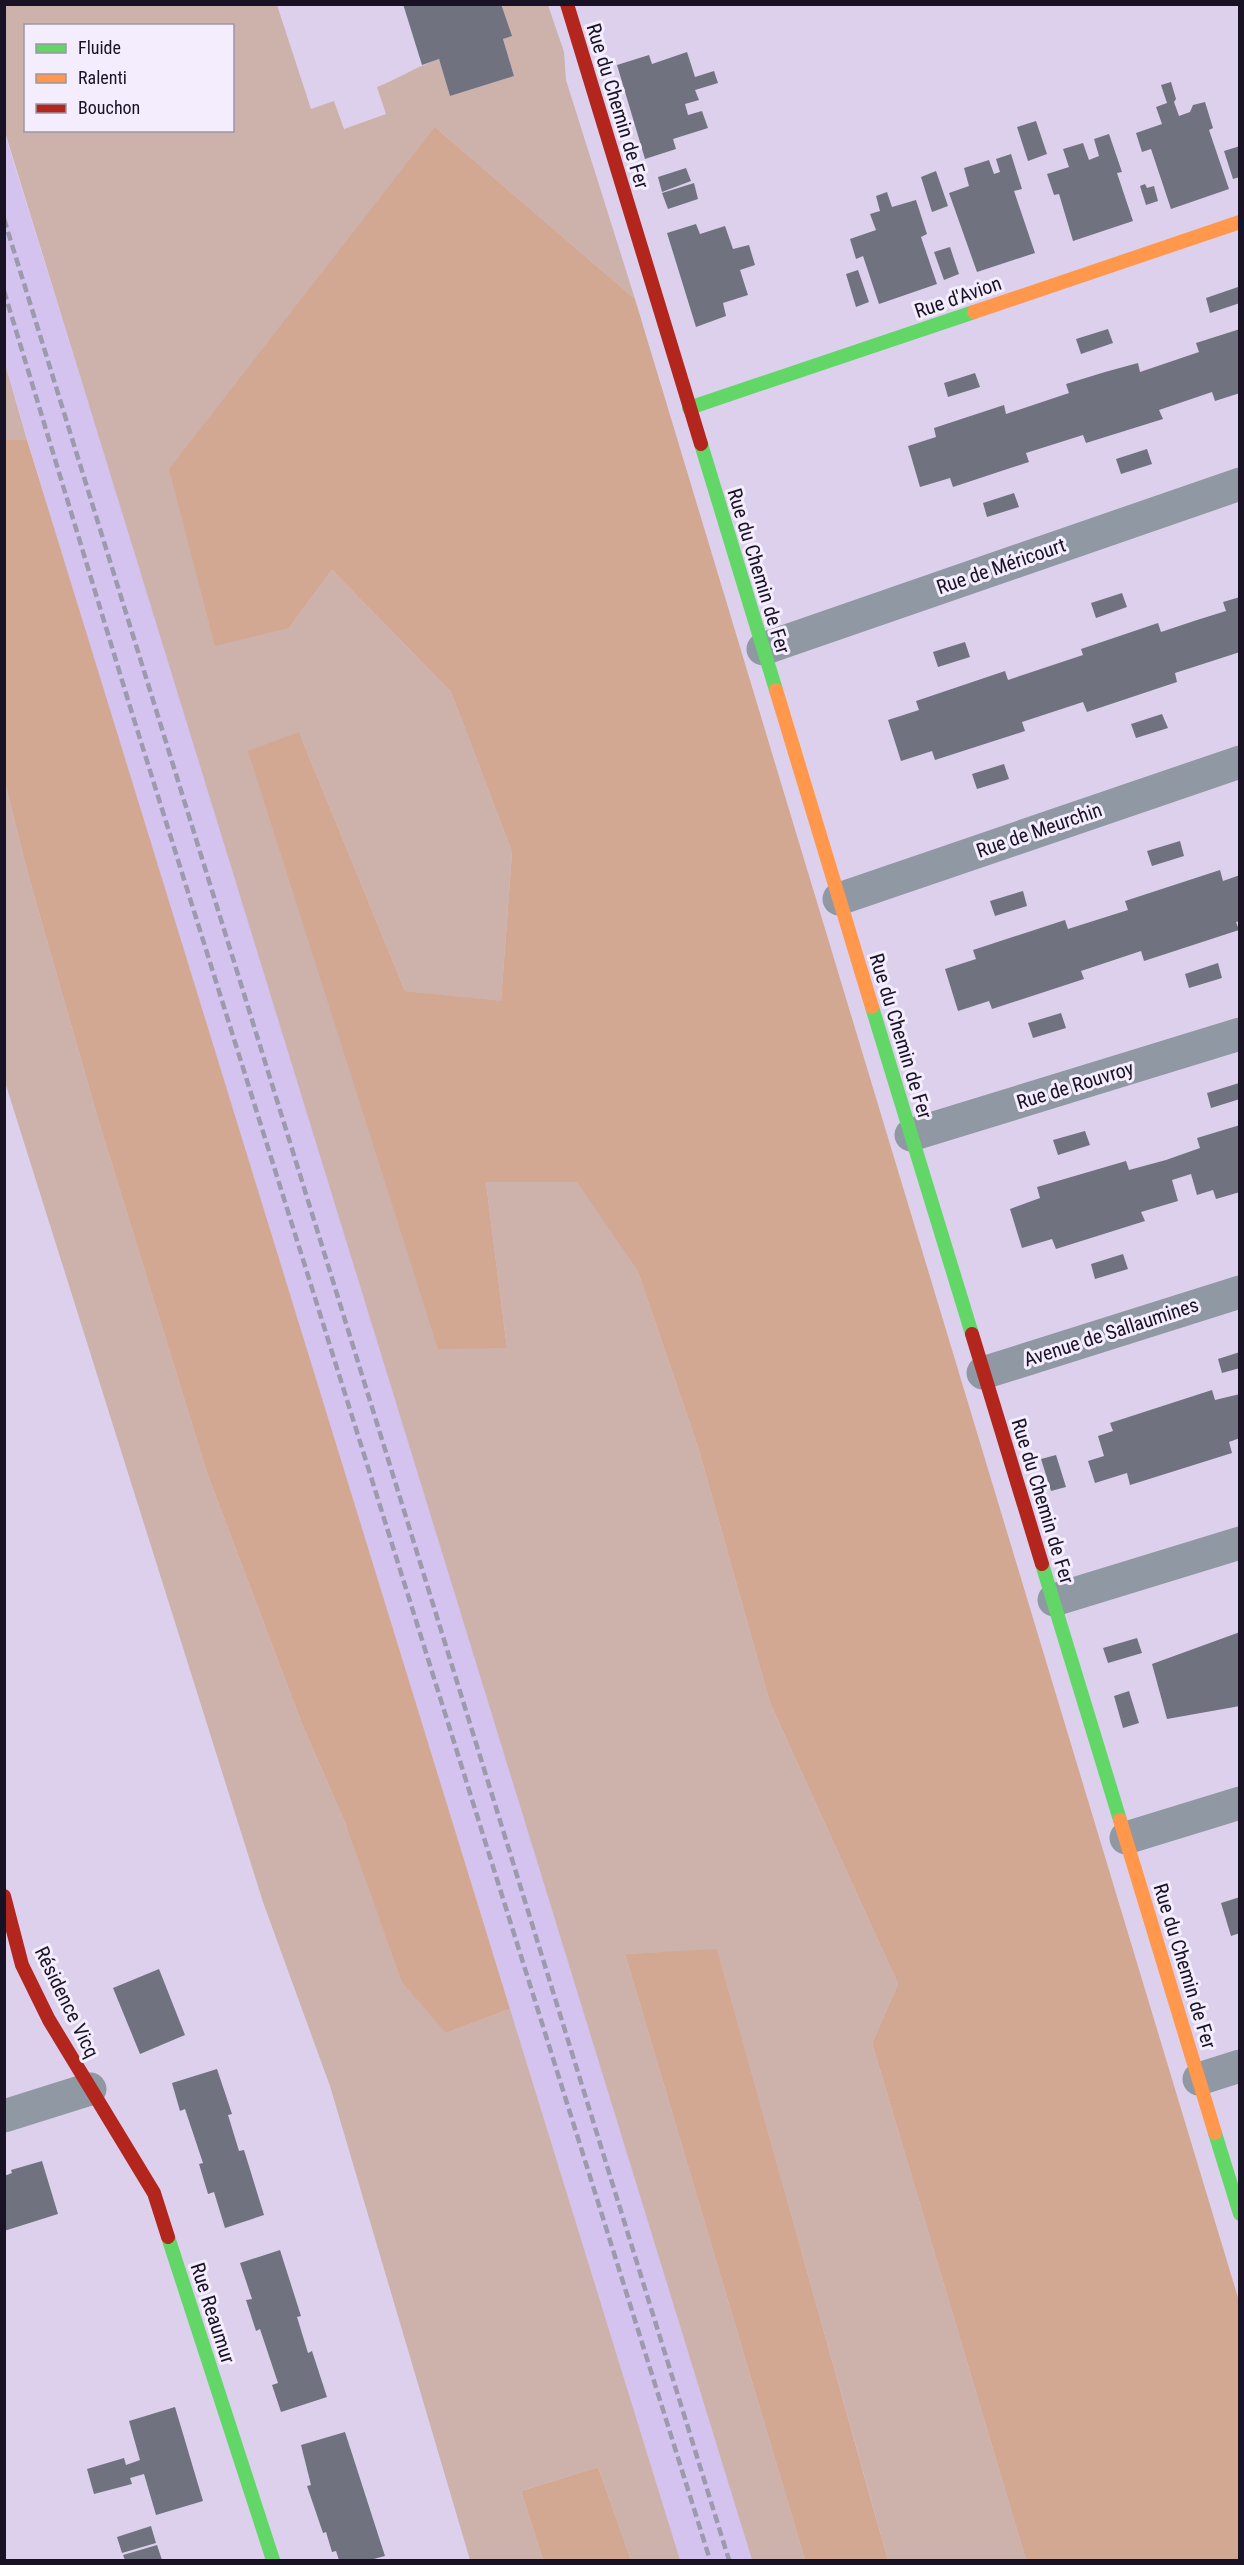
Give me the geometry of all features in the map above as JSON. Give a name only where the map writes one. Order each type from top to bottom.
[{"type":"street","name":"Rue du Chemin de Fer","points":[[567,4],[1239,2214]]},
{"type":"street","name":"Rue d'Avion","points":[[689,408],[1239,222]]},
{"type":"street","name":"Rue de Méricourt","points":[[763,649],[1239,484]]},
{"type":"street","name":"Rue de Meurchin","points":[[839,899],[1239,762]]},
{"type":"street","name":"Rue de Rouvroy","points":[[911,1135],[1239,1034]]},
{"type":"street","name":"Avenue de Sallaumines","points":[[983,1373],[1239,1292]]},
{"type":"street","points":[[1054,1600],[1239,1543]]},
{"type":"street","points":[[1126,1838],[1239,1803]]},
{"type":"street","name":"Résidence Vicq","points":[[4,1896],[22,1965],[49,2020],[90,2089]]},
{"type":"street","points":[[1199,2079],[1239,2066]]},
{"type":"street","points":[[4,2116],[90,2089]]},
{"type":"street","name":"Rue Reaumur","points":[[90,2089],[154,2193],[273,2560]]},
{"type":"shaded area","points":[[4,5],[277,5],[311,109],[334,101],[344,129],[386,114],[377,87],[439,59],[450,96],[514,76],[503,39],[511,36],[501,5],[548,5],[564,52],[566,80],[635,299],[435,127],[289,628],[332,570],[451,692],[512,852],[501,1002],[405,991],[299,732],[507,1348],[486,1182],[577,1181],[638,1272],[698,1447],[770,1703],[898,1984],[872,2043],[1026,2560],[888,2560],[717,1950],[625,1954],[805,2560],[752,2560],[5,132]]},
{"type":"shaded area","points":[[435,127],[635,299],[1239,2301],[1239,2560],[1026,2560],[872,2043],[898,1984],[770,1703],[698,1447],[638,1272],[577,1182],[486,1182],[507,1348],[438,1349],[248,751],[299,732],[405,991],[501,1001],[512,852],[451,692],[332,570],[289,628],[215,646],[169,469]]},
{"type":"shaded area","points":[[4,132],[752,2560],[680,2560],[74,596],[5,364]]},
{"type":"shaded area","points":[[5,364],[27,440],[5,440]]},
{"type":"shaded area","points":[[4,440],[27,440],[510,2009],[446,2033],[402,1982],[346,1825],[302,1724],[207,1473],[98,1119],[29,878],[4,779]]},
{"type":"shaded area","points":[[4,779],[29,878],[98,1119],[207,1473],[302,1724],[346,1825],[446,2033],[510,2009],[680,2560],[631,2560],[598,2467],[521,2491],[543,2560],[470,2560],[330,2086],[263,1902],[5,1082]]},
{"type":"shaded area","points":[[717,1949],[888,2560],[805,2560],[625,1954]]},
{"type":"shaded area","points":[[598,2467],[631,2560],[543,2560],[521,2491]]},
{"type":"building","points":[[403,4],[501,4],[512,36],[503,39],[514,76],[450,96],[439,59],[422,65]]},
{"type":"building","points":[[687,52],[695,77],[714,71],[718,83],[695,90],[699,100],[685,104],[688,115],[702,111],[708,128],[673,139],[676,149],[645,159],[617,65],[649,55],[652,64]]},
{"type":"building","points":[[1171,82],[1179,116],[1190,112],[1193,105],[1205,102],[1213,128],[1209,130],[1229,189],[1171,209],[1151,149],[1142,152],[1136,133],[1162,124],[1156,107],[1167,103],[1161,85]]},
{"type":"building","points":[[1036,121],[1047,154],[1028,161],[1017,127]]},
{"type":"building","points":[[1109,134],[1122,172],[1117,173],[1133,221],[1073,241],[1059,194],[1054,195],[1047,174],[1069,167],[1063,149],[1083,143],[1089,160],[1099,156],[1094,139]]},
{"type":"building","points":[[1240,146],[1240,177],[1233,179],[1224,151]]},
{"type":"building","points":[[1011,154],[1022,189],[1014,191],[1035,253],[977,272],[949,193],[969,186],[964,168],[989,160],[994,174],[1000,172],[996,159]]},
{"type":"building","points":[[686,168],[691,181],[662,192],[658,177]]},
{"type":"building","points":[[936,171],[948,206],[932,212],[921,177]]},
{"type":"building","points":[[694,183],[698,199],[668,209],[662,193]]},
{"type":"building","points":[[1145,184],[1147,188],[1154,186],[1158,201],[1146,205],[1140,186]]},
{"type":"building","points":[[887,192],[892,207],[916,200],[927,234],[921,237],[937,284],[879,304],[863,256],[856,259],[850,239],[876,230],[870,214],[880,211],[876,196]]},
{"type":"building","points":[[696,224],[700,234],[725,226],[733,249],[749,245],[755,265],[740,270],[748,295],[723,303],[726,316],[696,327],[667,233]]},
{"type":"building","points":[[950,247],[959,274],[944,280],[934,252]]},
{"type":"building","points":[[858,270],[869,302],[856,307],[846,274]]},
{"type":"building","points":[[1238,287],[1240,303],[1210,313],[1206,298]]},
{"type":"building","points":[[1108,329],[1113,343],[1081,354],[1076,339]]},
{"type":"building","points":[[1240,329],[1240,393],[1215,401],[1212,392],[1159,410],[1163,419],[1086,443],[1083,435],[1026,453],[1029,462],[953,487],[950,478],[920,487],[908,446],[936,437],[934,428],[1004,405],[1006,414],[1069,393],[1066,384],[1138,363],[1140,372],[1199,352],[1196,343]]},
{"type":"building","points":[[975,373],[980,387],[948,397],[944,383]]},
{"type":"building","points":[[1147,449],[1152,464],[1121,474],[1116,459]]},
{"type":"building","points":[[1014,493],[1019,507],[987,517],[983,503]]},
{"type":"building","points":[[1122,593],[1127,607],[1096,618],[1091,603]]},
{"type":"building","points":[[1240,597],[1240,652],[1175,673],[1177,682],[1087,712],[1083,702],[1022,722],[1025,731],[935,760],[932,751],[901,761],[888,720],[919,710],[916,701],[1005,671],[1008,680],[1083,655],[1081,649],[1158,623],[1161,632],[1226,611],[1223,602]]},
{"type":"building","points":[[965,642],[970,657],[938,667],[933,652]]},
{"type":"building","points":[[1162,714],[1168,728],[1136,738],[1131,724]]},
{"type":"building","points":[[1004,764],[1009,779],[977,789],[972,774]]},
{"type":"building","points":[[1180,841],[1184,856],[1152,866],[1147,851]]},
{"type":"building","points":[[1220,870],[1223,881],[1240,875],[1240,921],[1236,922],[1239,930],[1144,961],[1141,951],[1081,971],[1084,979],[992,1009],[989,1001],[958,1011],[945,969],[976,959],[973,950],[1065,920],[1068,929],[1128,910],[1125,901]]},
{"type":"building","points":[[1023,891],[1027,906],[995,916],[990,901]]},
{"type":"building","points":[[1218,963],[1222,978],[1189,988],[1185,974]]},
{"type":"building","points":[[1061,1013],[1066,1028],[1033,1038],[1028,1023]]},
{"type":"building","points":[[1239,1083],[1240,1099],[1211,1108],[1207,1093]]},
{"type":"building","points":[[1240,1125],[1240,1192],[1216,1199],[1213,1190],[1197,1195],[1191,1174],[1172,1180],[1178,1201],[1141,1212],[1145,1221],[1056,1249],[1052,1239],[1022,1248],[1010,1209],[1040,1198],[1037,1187],[1126,1161],[1129,1170],[1166,1160],[1200,1148],[1197,1138]]},
{"type":"building","points":[[1085,1131],[1090,1145],[1058,1155],[1053,1140]]},
{"type":"building","points":[[1123,1254],[1128,1269],[1095,1279],[1091,1264]]},
{"type":"building","points":[[1240,1352],[1240,1368],[1222,1373],[1218,1359]]},
{"type":"building","points":[[1212,1390],[1215,1400],[1240,1394],[1240,1438],[1229,1442],[1232,1453],[1130,1485],[1127,1473],[1095,1483],[1088,1461],[1104,1456],[1098,1436],[1113,1431],[1110,1423]]},
{"type":"building","points":[[1056,1455],[1066,1487],[1051,1491],[1041,1459]]},
{"type":"building","points":[[1240,1632],[1240,1706],[1167,1719],[1152,1664]]},
{"type":"building","points":[[1137,1638],[1142,1653],[1108,1663],[1103,1648]]},
{"type":"building","points":[[1129,1691],[1139,1723],[1123,1728],[1114,1696]]},
{"type":"building","points":[[1240,1897],[1240,1933],[1231,1936],[1221,1903]]},
{"type":"building","points":[[159,1969],[185,2035],[140,2054],[113,1988]]},
{"type":"building","points":[[217,2069],[232,2114],[228,2115],[239,2151],[244,2150],[264,2215],[225,2228],[214,2192],[208,2194],[199,2164],[203,2163],[185,2109],[180,2111],[172,2083]]},
{"type":"building","points":[[42,2161],[58,2214],[4,2231],[4,2176],[12,2173],[11,2170]]},
{"type":"building","points":[[280,2250],[301,2316],[297,2317],[308,2353],[312,2351],[327,2397],[281,2412],[272,2385],[278,2383],[260,2329],[256,2331],[246,2300],[252,2299],[240,2263]]},
{"type":"building","points":[[175,2407],[203,2501],[156,2515],[144,2474],[130,2478],[132,2484],[94,2494],[87,2469],[124,2458],[126,2465],[140,2460],[129,2421]]},
{"type":"building","points":[[345,2432],[385,2556],[370,2560],[339,2560],[336,2551],[332,2552],[307,2486],[311,2485],[301,2445]]},
{"type":"building","points":[[151,2526],[156,2543],[122,2553],[117,2537]]},
{"type":"building","points":[[157,2545],[162,2560],[125,2560],[123,2555]]},
{"type":"railway","points":[[4,219],[729,2560]]},
{"type":"railway","points":[[4,291],[131,710],[710,2560]]},
{"type":"traffic: fast","points":[[689,408],[974,312]]},
{"type":"traffic: fast","points":[[701,444],[776,690]]},
{"type":"traffic: fast","points":[[872,1007],[972,1334]]},
{"type":"traffic: fast","points":[[1042,1564],[1120,1820]]},
{"type":"traffic: fast","points":[[1215,2133],[1240,2214]]},
{"type":"traffic: fast","points":[[168,2237],[273,2560]]},
{"type":"traffic: slow","points":[[974,312],[1240,222]]},
{"type":"traffic: slow","points":[[776,690],[872,1007]]},
{"type":"traffic: slow","points":[[1120,1820],[1215,2133]]},
{"type":"traffic: jam","points":[[567,4],[701,444]]},
{"type":"traffic: jam","points":[[972,1334],[1042,1564]]},
{"type":"traffic: jam","points":[[4,1896],[22,1965],[49,2020],[154,2193],[168,2237]]}]
